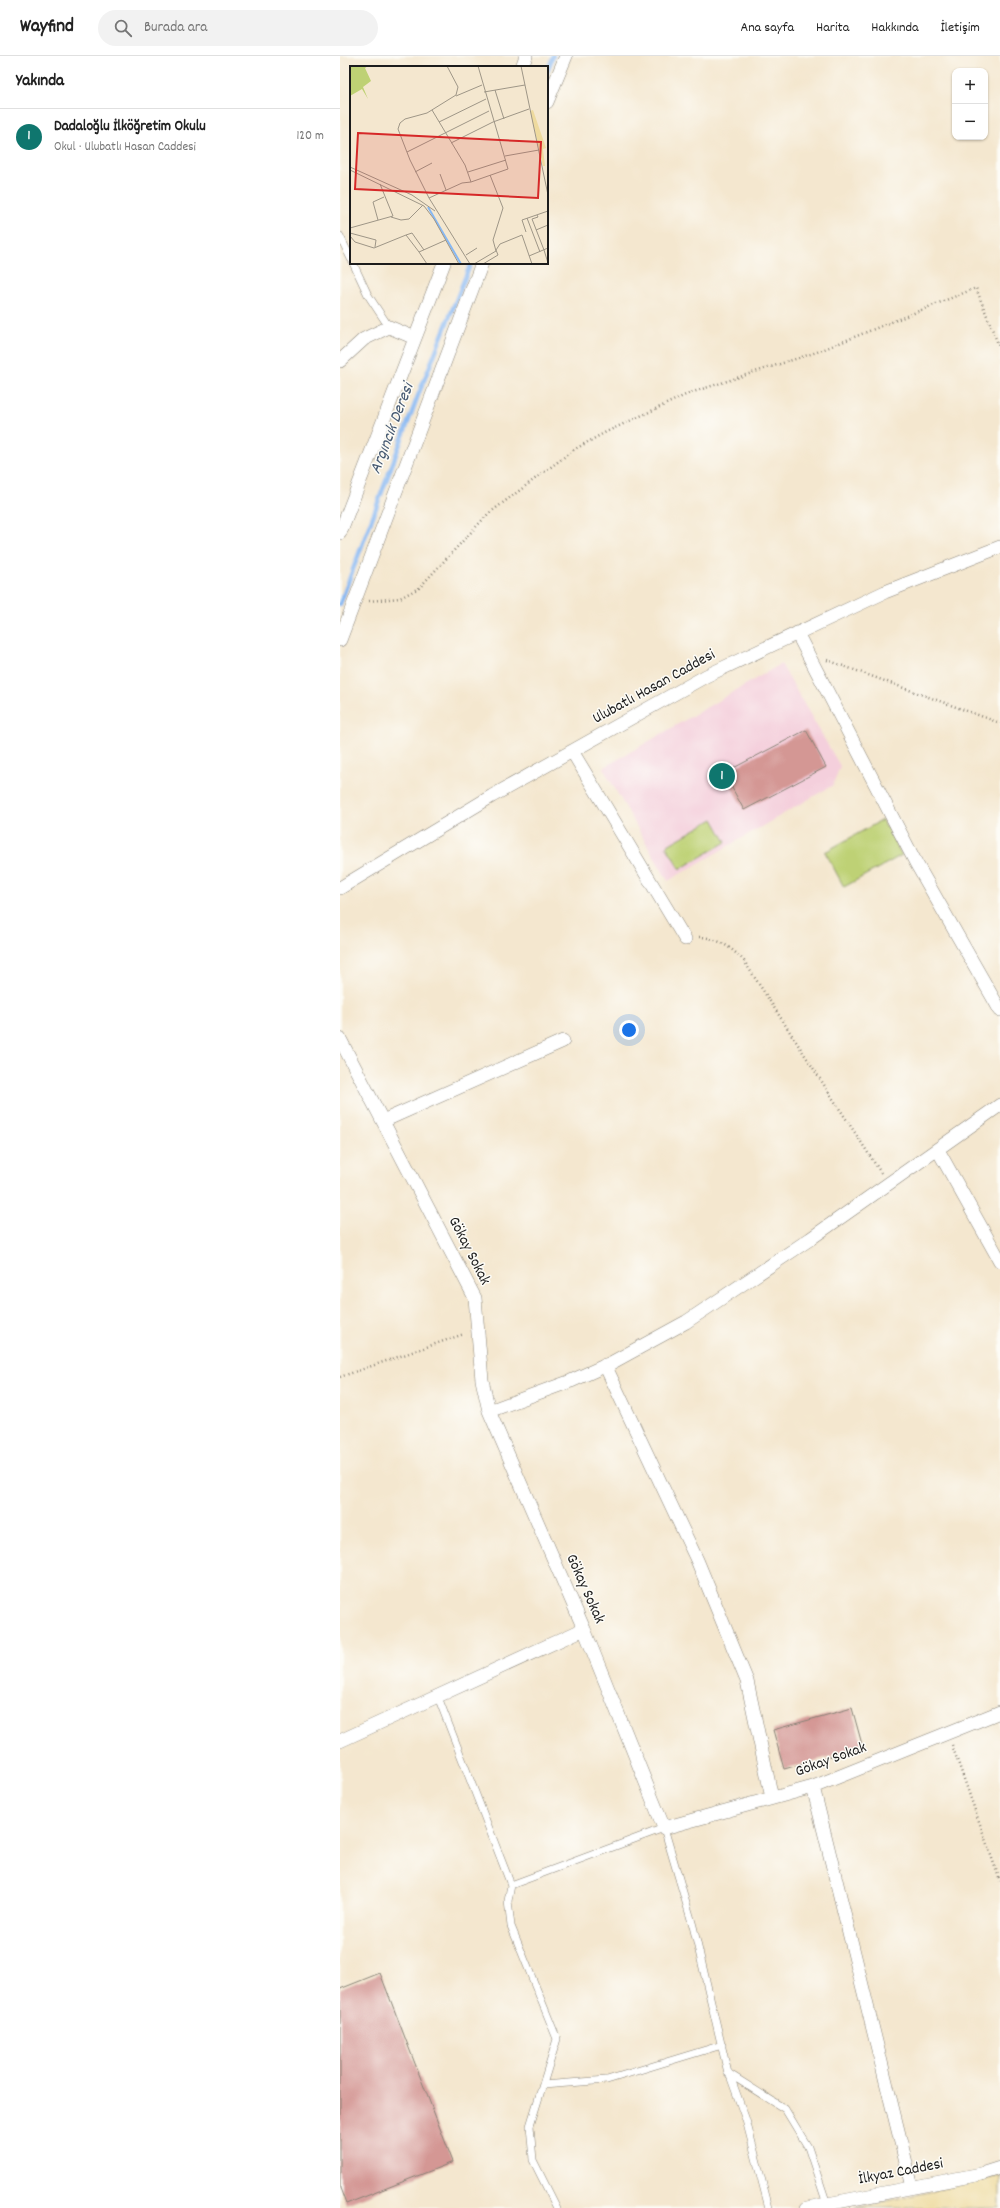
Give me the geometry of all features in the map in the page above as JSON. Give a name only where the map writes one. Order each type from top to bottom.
[{"type":"street","points":[[548,100],[566,56]]},
{"type":"street","points":[[340,533],[444,264]]},
{"type":"street","points":[[340,640],[482,264]]},
{"type":"street","points":[[340,361],[364,340],[389,327],[415,338]]},
{"type":"street","name":"Ulubatlı Hasan Caddesi","points":[[340,888],[572,752],[706,676],[885,592],[1000,547]]},
{"type":"street","points":[[797,633],[916,863],[1000,1010]]},
{"type":"street","points":[[572,752],[685,939]]},
{"type":"street","name":"Gökay Sokak","points":[[340,1039],[475,1298],[482,1380],[489,1411],[584,1630],[664,1828],[813,1787],[1000,1712]]},
{"type":"street","points":[[383,1121],[563,1041]]},
{"type":"street","points":[[489,1411],[537,1395],[605,1365],[686,1322],[889,1185],[1000,1105]]},
{"type":"street","points":[[938,1150],[1000,1260]]},
{"type":"street","points":[[605,1365],[697,1560],[747,1681],[772,1798]]},
{"type":"street","points":[[340,1741],[584,1630]]},
{"type":"street","points":[[813,1787],[912,2187]]},
{"type":"street","name":"İlkyaz Caddesi","points":[[807,2208],[981,2174],[1000,2168]]},
{"type":"lane","points":[[340,236],[350,257]]},
{"type":"lane","points":[[353,264],[368,295],[389,327]]},
{"type":"lane","points":[[438,1697],[511,1885],[508,1901],[511,1926],[557,2039],[530,2126],[533,2160],[557,2208]]},
{"type":"lane","points":[[511,1885],[664,1828],[693,1926],[728,2073],[746,2120],[769,2208]]},
{"type":"lane","points":[[543,2085],[607,2080],[722,2045]]},
{"type":"lane","points":[[728,2073],[785,2109],[808,2147],[827,2204]]},
{"type":"path","points":[[356,599],[367,601],[389,601],[400,598],[419,588],[488,514],[576,449],[638,416],[690,393],[817,352],[976,288],[1000,349]]},
{"type":"path","points":[[808,653],[1000,724]]},
{"type":"path","points":[[685,939],[701,936],[713,939],[727,946],[744,961],[889,1185]]},
{"type":"path","points":[[340,1378],[478,1329]]},
{"type":"path","points":[[948,1733],[1000,1881]]},
{"type":"shaded area","points":[[781,664],[840,766],[833,785],[668,881],[603,768]]},
{"type":"green space","points":[[713,819],[726,842],[680,869],[666,846]]},
{"type":"green space","points":[[882,820],[902,855],[844,887],[825,852]]},
{"type":"sand","points":[[1000,2176],[1000,2208],[855,2208]]},
{"type":"building","points":[[806,730],[826,767],[744,810],[724,773]]},
{"type":"building","points":[[852,1708],[863,1748],[784,1769],[773,1730]]},
{"type":"building","points":[[380,1973],[453,2162],[346,2204],[340,2188],[340,1989]]},
{"type":"waterway","name":"Argıncık Deresi","points":[[548,69],[553,56]]},
{"type":"waterway","name":"Argıncık Deresi","points":[[340,604],[419,393],[471,264]]},
{"type":"place","name":"Dadaloğlu İlköğretim Okulu","points":[[722,776]]}]
